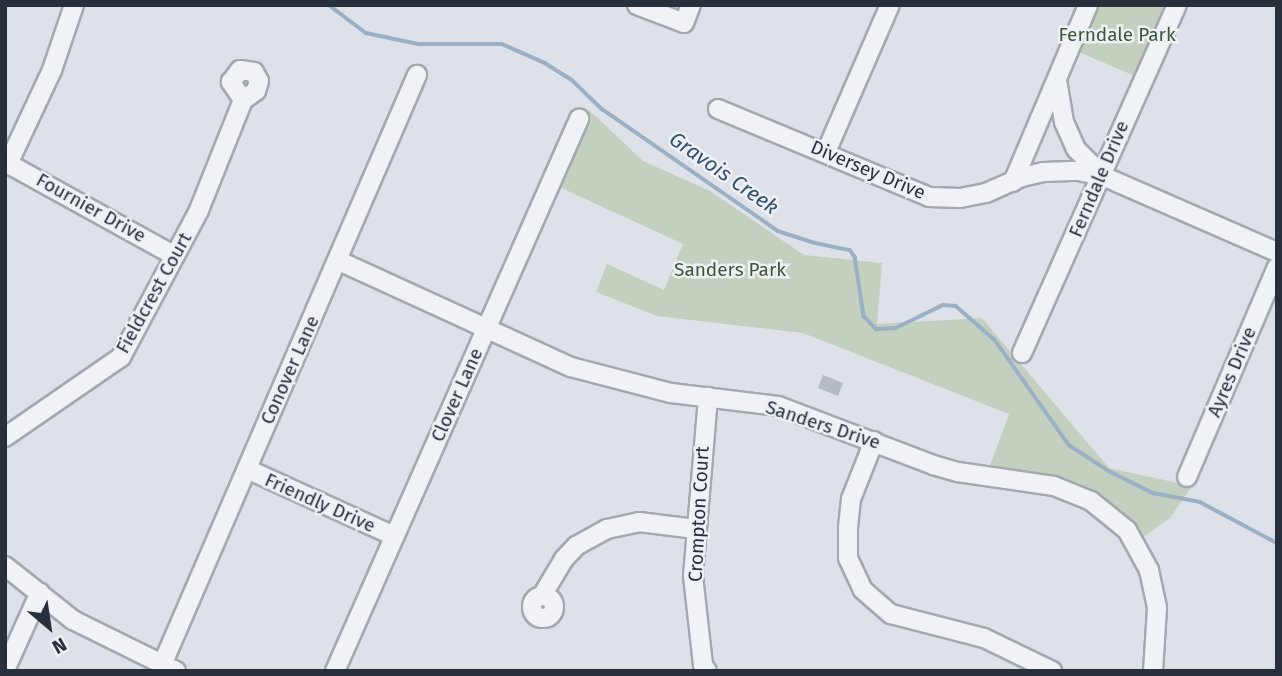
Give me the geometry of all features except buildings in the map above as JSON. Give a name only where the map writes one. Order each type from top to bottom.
[{"type":"street","points":[[7,163],[52,70],[74,5]]},
{"type":"street","points":[[637,5],[684,23],[691,5]]},
{"type":"street","points":[[826,152],[890,5]]},
{"type":"street","points":[[1013,182],[1088,5]]},
{"type":"street","name":"Ferndale Drive","points":[[1022,354],[1177,5]]},
{"type":"street","name":"Conover Lane","points":[[169,668],[247,469],[417,75]]},
{"type":"street","name":"Diversey Drive","points":[[1057,80],[1064,122],[1076,149],[1103,176]]},
{"type":"street","name":"Fieldcrest Court","points":[[5,437],[121,357],[199,210],[243,100]]},
{"type":"street","name":"Diversey Drive","points":[[718,109],[929,197],[960,198],[986,193],[1013,182],[1065,169],[1103,176],[1277,252]]},
{"type":"street","name":"Clover Lane","points":[[334,671],[579,119]]},
{"type":"street","name":"Fournier Drive","points":[[7,163],[175,256]]},
{"type":"street","name":"Sanders Drive","points":[[337,260],[571,367],[671,393],[778,406],[958,472],[1054,486],[1091,501],[1107,512],[1135,542],[1154,582],[1157,608],[1151,670]]},
{"type":"street","name":"Ayres Drive","points":[[1187,477],[1277,267]]},
{"type":"street","name":"Crompton Court","points":[[707,671],[703,665],[692,576],[708,397]]},
{"type":"street","points":[[874,440],[851,499],[848,527],[848,558],[863,590],[891,614],[984,638],[1052,671]]},
{"type":"street","name":"Friendly Drive","points":[[247,469],[394,536]]},
{"type":"street","points":[[542,596],[564,559],[576,546],[607,529],[639,522],[696,529]]},
{"type":"street","points":[[5,566],[73,620],[169,668]]},
{"type":"street","points":[[5,670],[40,592]]},
{"type":"green space","name":"Ferndale Park","points":[[1094,5],[1166,5],[1135,76],[1074,50]]},
{"type":"green space","name":"Sanders Park","points":[[589,110],[643,161],[710,191],[804,255],[882,263],[877,324],[982,318],[1109,468],[1192,486],[1170,518],[1142,538],[1093,494],[1074,484],[1034,474],[988,471],[1009,414],[803,333],[657,316],[596,292],[607,264],[664,290],[683,244],[555,185]]},
{"type":"waterway","name":"Gravois Creek","points":[[329,5],[366,33],[418,44],[502,44],[545,63],[572,80],[602,109],[778,231],[811,242],[850,250],[855,257],[864,316],[876,329],[896,328],[943,305],[956,306],[995,340],[1069,445],[1109,471],[1153,493],[1200,502],[1277,543]]}]
